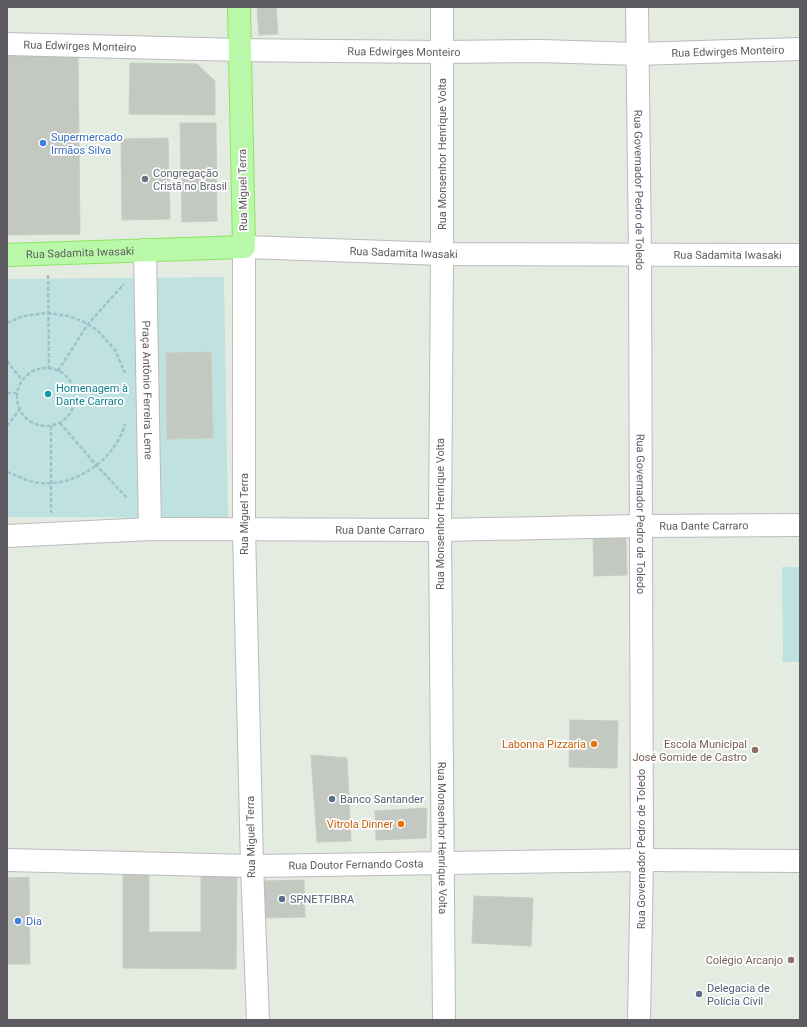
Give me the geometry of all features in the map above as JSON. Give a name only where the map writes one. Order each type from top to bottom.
[{"type":"main road","name":"Rua Miguel Terra","points":[[239,7],[244,248]]},
{"type":"main road","name":"Rua Sadamita Iwasaki","points":[[7,255],[48,253],[145,256],[244,248]]},
{"type":"street","name":"Rua Monsenhor Henrique Volta","points":[[442,7],[440,530],[444,1020]]},
{"type":"street","name":"Rua Governador Pedro de Toledo","points":[[637,7],[640,254],[642,860],[639,1020]]},
{"type":"street","name":"Rua Edwirges Monteiro","points":[[7,44],[240,50],[442,52],[541,51],[637,54],[800,49]]},
{"type":"street","name":"Rua Sadamita Iwasaki","points":[[244,248],[442,254],[800,255]]},
{"type":"street","name":"Rua Miguel Terra","points":[[244,248],[244,530],[252,866],[258,1020]]},
{"type":"street","name":"Praça Antônio Ferreira Leme","points":[[145,256],[150,529]]},
{"type":"street","name":"Rua Dante Carraro","points":[[7,536],[150,529],[440,530],[640,526],[800,525]]},
{"type":"street","name":"Rua Doutor Fernando Costa","points":[[7,860],[252,866],[642,860],[800,861]]},
{"type":"path","points":[[48,253],[49,368]]},
{"type":"path","points":[[58,371],[88,324],[145,256]]},
{"type":"path","points":[[7,323],[23,316],[48,313],[68,316],[88,324],[97,330],[115,350],[126,374]]},
{"type":"path","points":[[7,361],[22,380]]},
{"type":"path","points":[[49,368],[58,371],[71,383],[74,392],[74,403],[71,412],[60,423],[51,426],[35,424],[26,418],[20,409],[17,400],[22,380],[33,371],[40,369],[49,368]]},
{"type":"path","points":[[74,392],[148,393]]},
{"type":"path","points":[[7,393],[18,393]]},
{"type":"path","points":[[7,426],[20,409]]},
{"type":"path","points":[[7,472],[34,482],[51,483],[67,480],[89,471],[97,466],[114,449],[122,434],[126,422]]},
{"type":"path","points":[[60,423],[129,500]]},
{"type":"path","points":[[51,426],[52,534]]},
{"type":"shaded area","points":[[224,277],[228,518],[7,517],[7,279]]},
{"type":"shaded area","points":[[782,567],[800,567],[800,662],[782,662]]},
{"type":"building","points":[[257,7],[276,7],[278,34],[259,35]]},
{"type":"building","name":"Supermercado Irmãos Silva","points":[[78,51],[80,234],[7,235],[7,52]]},
{"type":"building","points":[[130,63],[197,64],[215,81],[215,115],[129,114]]},
{"type":"building","points":[[180,123],[216,123],[217,221],[182,222]]},
{"type":"building","name":"Congregação Cristã no Brasil","points":[[168,138],[170,219],[122,220],[121,139]]},
{"type":"building","points":[[211,352],[213,438],[167,439],[166,353]]},
{"type":"building","points":[[626,538],[627,575],[594,576],[593,539]]},
{"type":"building","name":"Labonna Pizzaria","points":[[570,720],[618,721],[617,768],[569,767]]},
{"type":"building","name":"Banco Santander","points":[[311,755],[347,758],[351,841],[317,842]]},
{"type":"building","name":"Vitrola Dinner","points":[[427,808],[426,838],[376,840],[375,811]]},
{"type":"building","points":[[201,874],[237,874],[236,969],[123,968],[123,875],[149,875],[149,932],[201,932]]},
{"type":"building","name":"Dia","points":[[29,877],[30,964],[7,964],[7,878]]},
{"type":"building","name":"SPNETFIBRA","points":[[304,880],[305,917],[260,918],[260,881]]},
{"type":"building","points":[[474,896],[533,898],[531,946],[472,943]]},
{"type":"place","name":"Supermercado Irmãos Silva","points":[[43,143]]},
{"type":"place","name":"Congregação Cristã no Brasil","points":[[145,179]]},
{"type":"place","name":"Homenagem à Dante Carraro","points":[[48,394]]},
{"type":"place","name":"Labonna Pizzaria","points":[[594,744]]},
{"type":"place","name":"Escola Municipal José Gomide de Castro","points":[[755,750]]},
{"type":"place","name":"Banco Santander","points":[[332,799]]},
{"type":"place","name":"Vitrola Dinner","points":[[401,824]]},
{"type":"place","name":"SPNETFIBRA","points":[[282,899]]},
{"type":"place","name":"Dia","points":[[18,921]]},
{"type":"place","name":"Colégio Arcanjo","points":[[791,960]]},
{"type":"place","name":"Delegacia de Polícia Cívil","points":[[699,994]]}]
